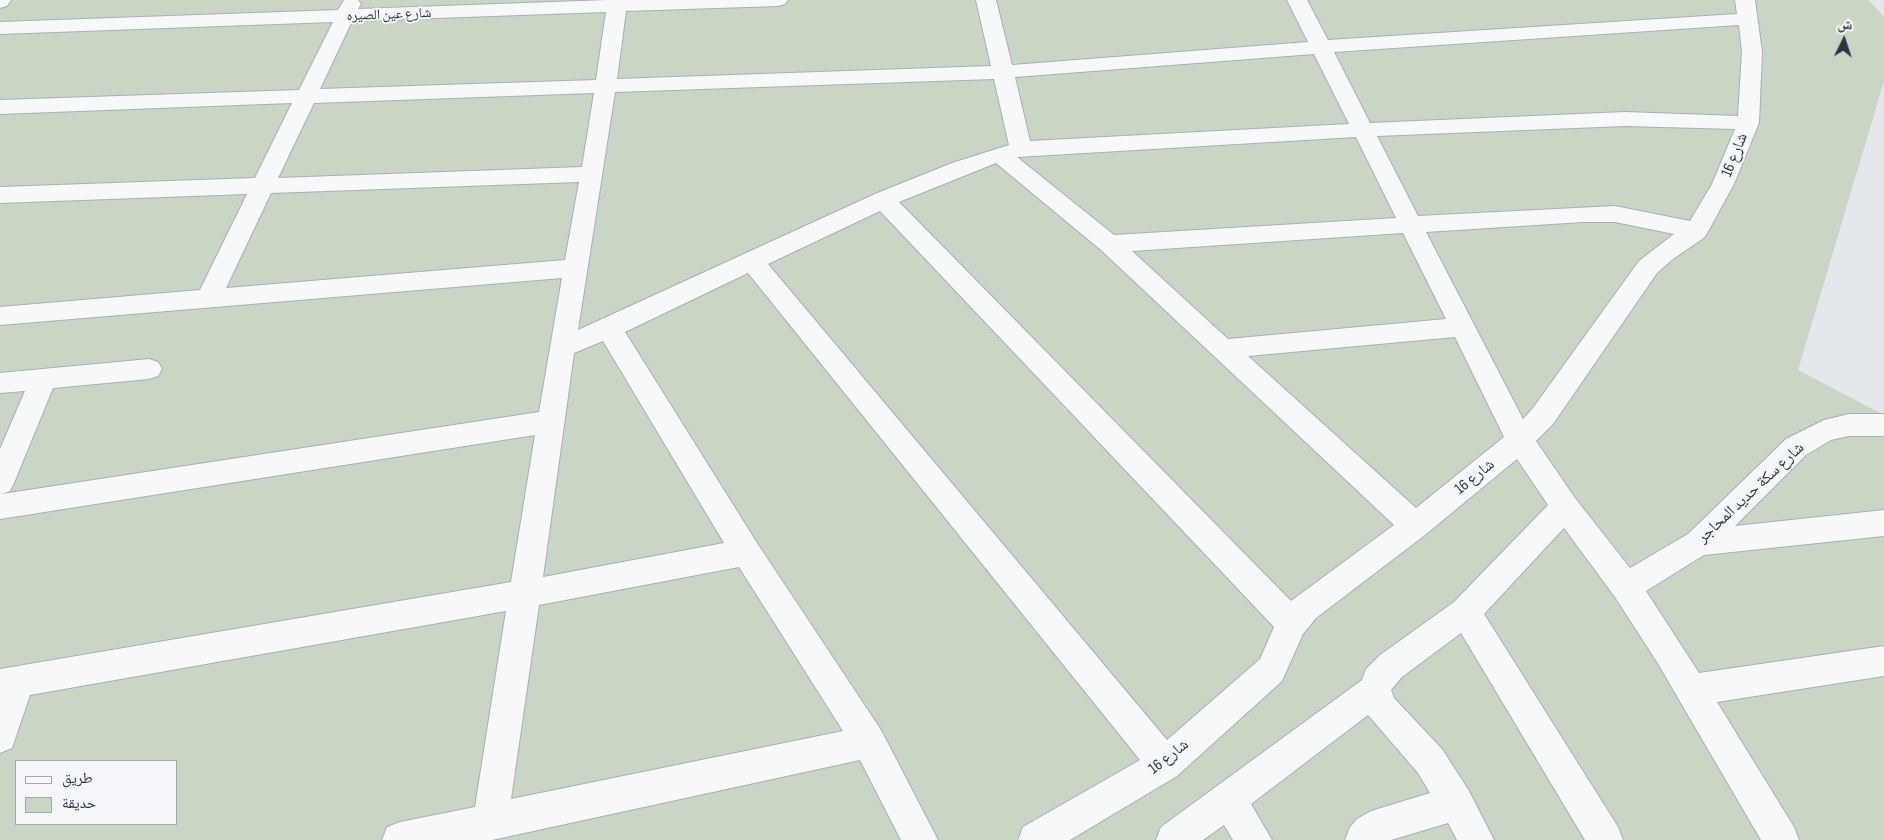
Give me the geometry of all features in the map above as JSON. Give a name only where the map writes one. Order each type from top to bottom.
[{"type":"lane","name":"شارع عين الصيره","points":[[0,28],[348,8],[778,0]]},
{"type":"lane","points":[[986,0],[1005,72],[1010,151],[1108,244],[1415,526]]},
{"type":"lane","points":[[1297,0],[1520,440],[1565,507],[1626,587],[1692,690],[1781,840]]},
{"type":"lane","points":[[490,823],[562,348],[606,86],[617,3]]},
{"type":"lane","points":[[208,299],[348,8]]},
{"type":"lane","points":[[0,107],[307,94],[1005,72],[1320,47],[1746,9]]},
{"type":"lane","name":"شارع 16","points":[[1036,840],[1165,764],[1271,670],[1292,624],[1305,608],[1415,526],[1520,440],[1543,416],[1648,266],[1664,252],[1698,230],[1723,184],[1748,123],[1752,52],[1746,9]]},
{"type":"lane","points":[[562,348],[609,328],[883,200],[1010,151],[1363,130],[1625,120],[1748,123]]},
{"type":"lane","points":[[0,195],[263,184],[592,174]]},
{"type":"lane","points":[[883,200],[1292,624]]},
{"type":"lane","points":[[1108,244],[1583,214],[1615,214],[1698,230]]},
{"type":"lane","points":[[752,261],[1165,764]]},
{"type":"lane","points":[[0,316],[575,268]]},
{"type":"lane","points":[[1222,348],[1463,327]]},
{"type":"lane","points":[[609,328],[746,552],[869,742],[920,840]]},
{"type":"lane","points":[[0,383],[149,369]]},
{"type":"lane","points":[[0,483],[43,379]]},
{"type":"lane","points":[[0,507],[551,421]]},
{"type":"lane","name":"شارع سكة حديد المحاجر","points":[[1626,587],[1699,543],[1796,447],[1824,431],[1849,426],[1884,425]]},
{"type":"lane","points":[[1174,840],[1374,690],[1378,680],[1391,666],[1465,612],[1565,507]]},
{"type":"lane","points":[[1699,543],[1884,523]]},
{"type":"lane","points":[[0,736],[9,684],[524,594],[746,552]]},
{"type":"lane","points":[[1465,612],[1605,840]]},
{"type":"lane","points":[[1692,690],[1884,661]]},
{"type":"lane","points":[[1374,690],[1381,708],[1430,761],[1457,803],[1476,840]]},
{"type":"lane","points":[[400,840],[490,823],[869,742]]},
{"type":"lane","points":[[1228,799],[1254,840]]},
{"type":"lane","points":[[1363,840],[1370,832],[1384,824],[1457,803]]},
{"type":"green space","points":[[0,0],[1869,0],[1884,17],[1884,81],[1798,370],[1884,415],[1884,840],[0,840]]}]
